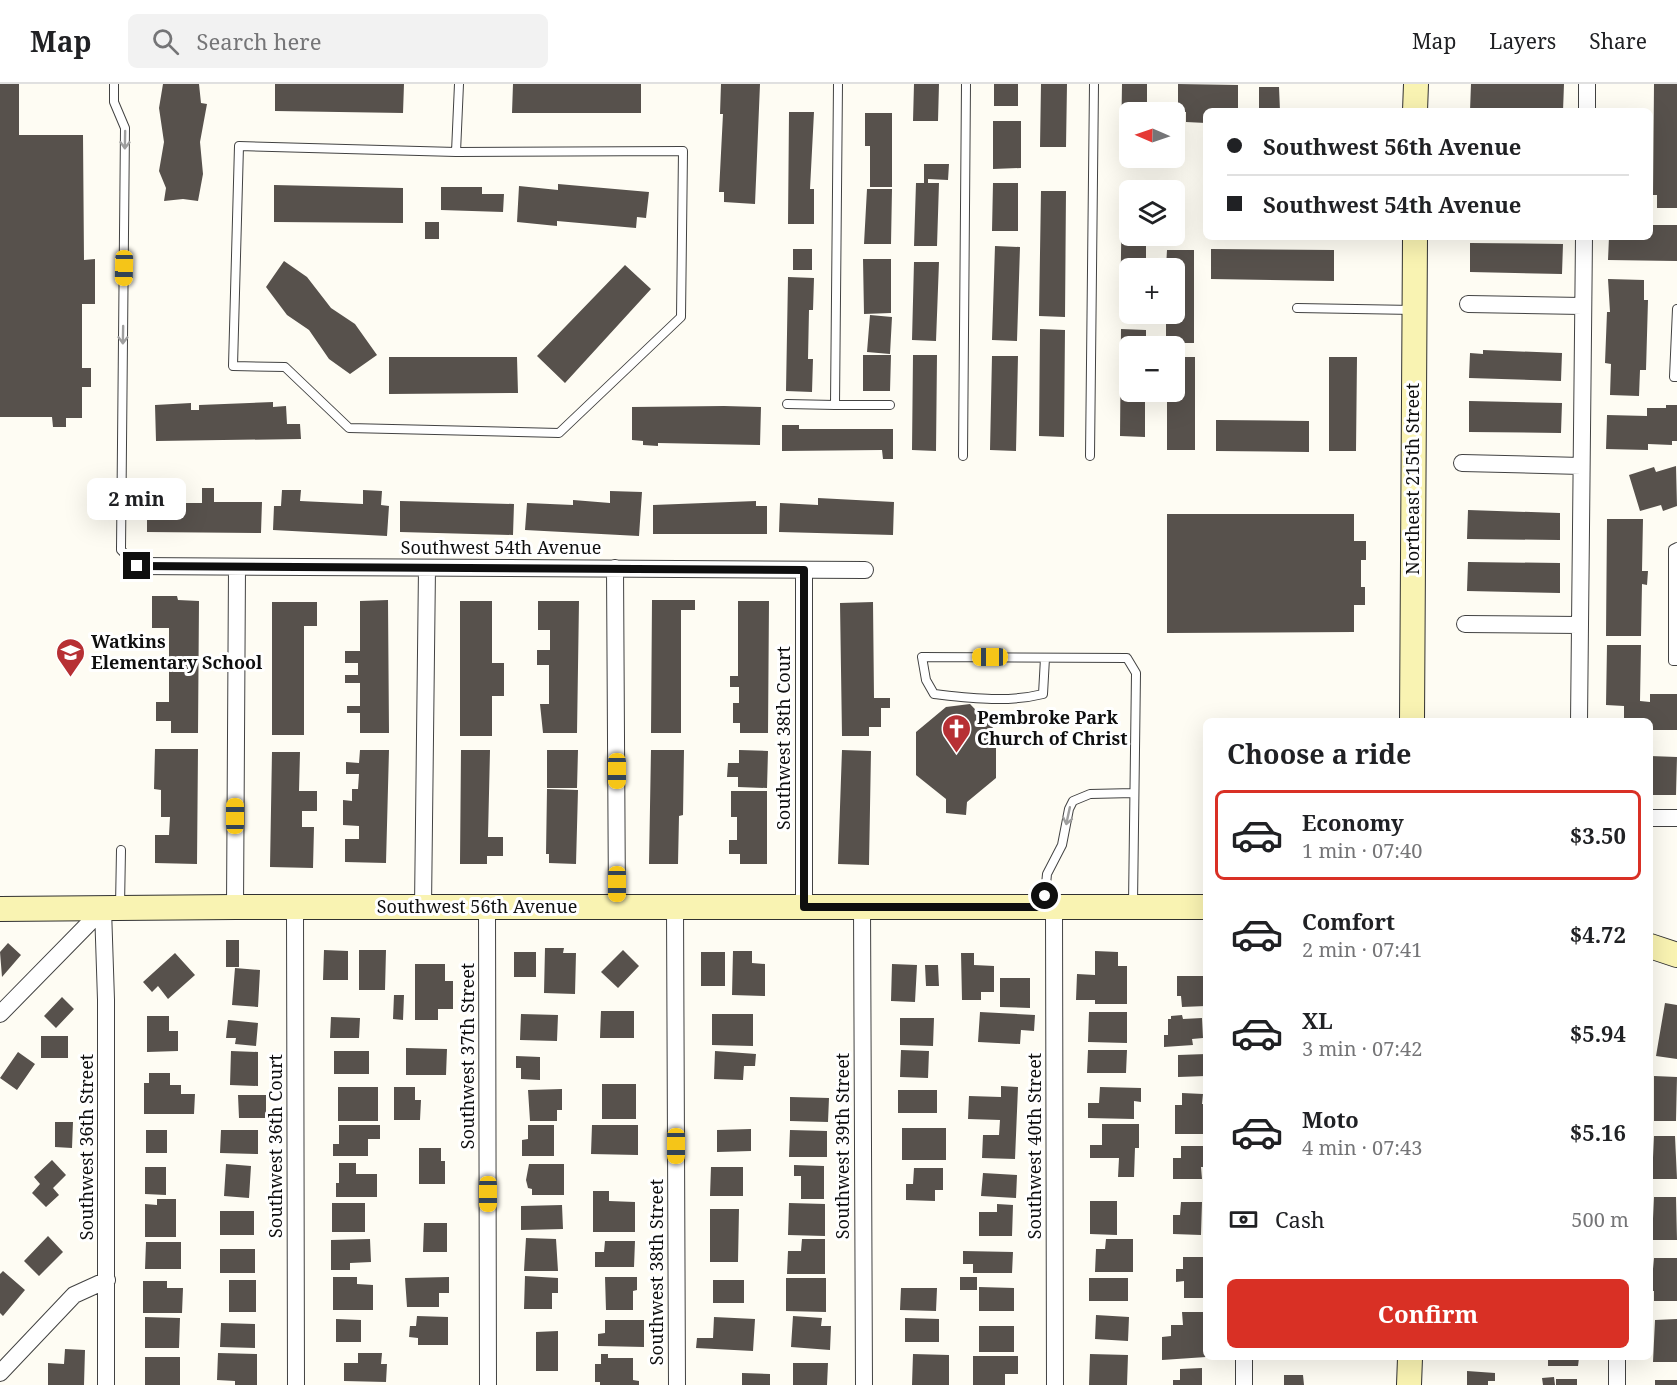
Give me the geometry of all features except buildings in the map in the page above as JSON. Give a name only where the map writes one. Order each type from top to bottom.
[{"type":"street","points":[[1415,108],[1416,84]]},
{"type":"street","points":[[1587,84],[1587,108]]},
{"type":"street","name":"Northeast 215th Street","points":[[1412,718],[1415,240]]},
{"type":"street","points":[[1579,718],[1584,240]]},
{"type":"street","points":[[1468,304],[1582,306]]},
{"type":"street","points":[[1462,463],[1581,466]]},
{"type":"street","name":"Southwest 54th Avenue","points":[[137,566],[865,570]]},
{"type":"street","points":[[235,907],[237,568]]},
{"type":"street","points":[[423,907],[427,568]]},
{"type":"street","points":[[615,568],[617,907]]},
{"type":"street","name":"Southwest 38th Court","points":[[804,570],[804,907]]},
{"type":"street","points":[[1465,624],[1580,626]]},
{"type":"street","points":[[1653,818],[1677,818]]},
{"type":"street","name":"Southwest 39th Street","points":[[862,906],[864,1385]]},
{"type":"street","name":"Southwest 36th Court","points":[[295,907],[296,1385]]},
{"type":"street","name":"Southwest 37th Street","points":[[488,907],[488,1385]]},
{"type":"street","name":"Southwest 38th Street","points":[[675,907],[677,1385]]},
{"type":"street","name":"Southwest 40th Street","points":[[1049,907],[1055,1385]]},
{"type":"street","name":"Southwest 56th Avenue","points":[[0,909],[1203,907]]},
{"type":"street","points":[[0,1014],[111,909]]},
{"type":"street","name":"Southwest 36th Street","points":[[106,1385],[111,909]]},
{"type":"street","points":[[1653,947],[1677,955]]},
{"type":"street","points":[[0,1373],[74,1295],[107,1280]]},
{"type":"street","points":[[1244,1360],[1244,1385]]},
{"type":"street","points":[[1410,1360],[1410,1385]]},
{"type":"street","points":[[1617,1360],[1617,1385]]},
{"type":"lane","points":[[114,84],[114,102],[125,128],[121,550],[137,566]]},
{"type":"lane","points":[[456,152],[459,84]]},
{"type":"lane","points":[[835,405],[838,84]]},
{"type":"lane","points":[[963,456],[966,84]]},
{"type":"lane","points":[[1090,456],[1094,84]]},
{"type":"lane","points":[[239,146],[456,152],[683,152],[681,317],[559,433],[349,428],[285,367],[233,366],[239,146]]},
{"type":"lane","points":[[1297,308],[1414,310]]},
{"type":"lane","points":[[1677,309],[1674,377],[1677,377]]},
{"type":"lane","points":[[787,404],[890,405]]},
{"type":"lane","points":[[1677,547],[1673,549],[1673,662],[1677,662]]},
{"type":"lane","points":[[1045,658],[1043,694],[1023,699],[980,699],[934,694],[926,680],[922,657],[1127,658],[1136,673],[1133,907]]},
{"type":"lane","points":[[1049,907],[1047,874],[1062,845],[1069,808],[1073,801],[1090,794],[1134,793]]},
{"type":"lane","points":[[111,909],[121,850]]},
{"type":"place","name":"Watkins Elementary School","points":[[70,678]]},
{"type":"place","name":"Pembroke Park Church of Christ","points":[[956,754]]},
{"type":"route","points":[[137,566],[804,570],[804,907],[1044,907],[1045,896]]}]
